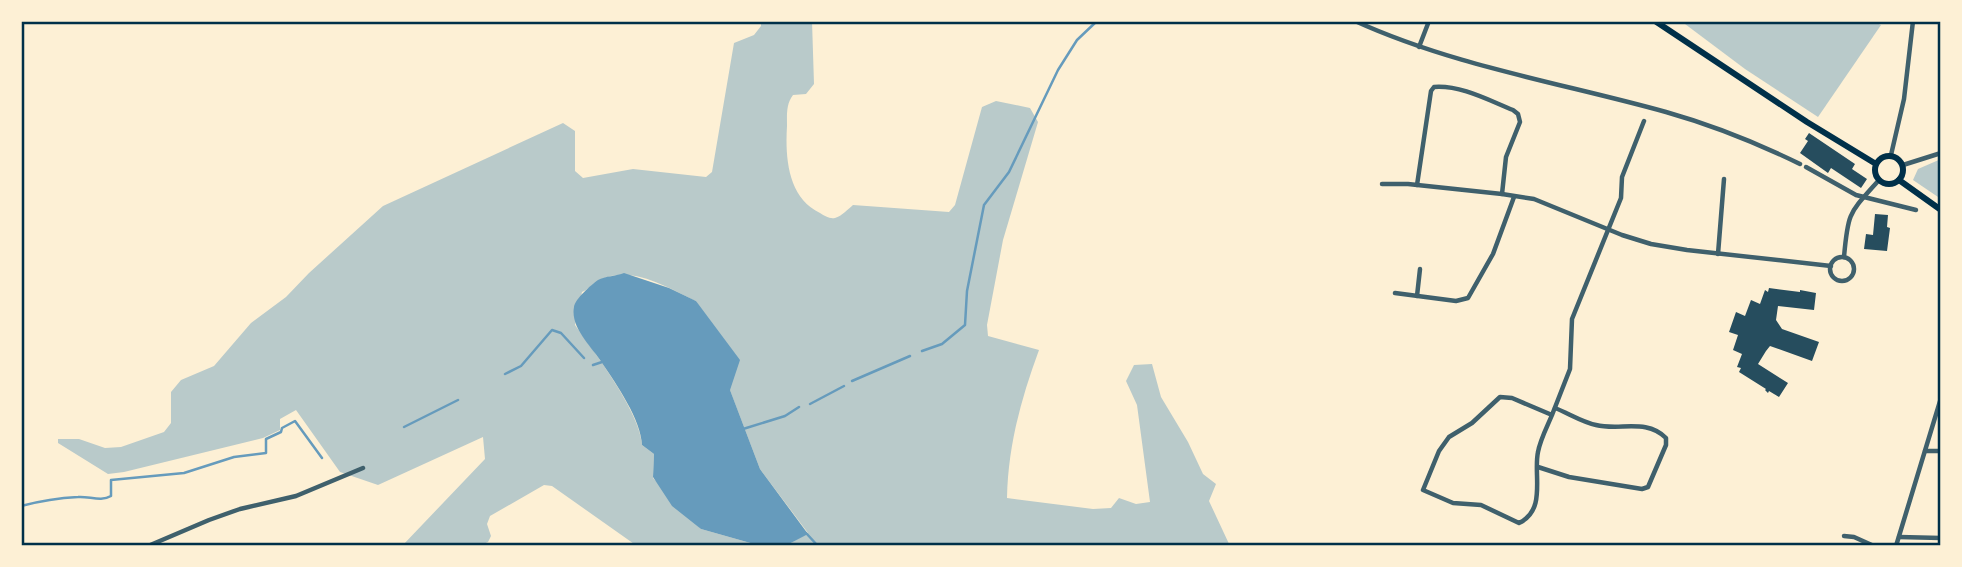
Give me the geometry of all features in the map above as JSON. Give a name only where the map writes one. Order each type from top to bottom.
[{"type":"main road","points":[[1655,21],[1876,163]]},
{"type":"main road","points":[[1891,155],[1898,158],[1903,170],[1899,180],[1891,184],[1879,180],[1875,173],[1876,163],[1880,158],[1891,155]]},
{"type":"main road","points":[[1899,180],[1941,210]]},
{"type":"street","points":[[1355,21],[1419,47],[1668,113],[1754,142],[1800,164]]},
{"type":"street","points":[[1419,47],[1429,21]]},
{"type":"street","points":[[1891,155],[1904,99],[1913,21]]},
{"type":"street","points":[[1417,185],[1430,91],[1438,86],[1463,90],[1518,114],[1520,122],[1506,157],[1502,194]]},
{"type":"street","points":[[1552,415],[1512,398],[1500,397],[1472,422],[1449,437],[1439,451],[1423,490],[1453,503],[1481,505],[1519,523],[1525,521],[1530,513],[1538,492],[1537,453],[1555,408],[1570,369],[1572,319],[1621,198],[1622,177],[1644,121]]},
{"type":"street","points":[[1903,165],[1941,153]]},
{"type":"street","points":[[1806,167],[1854,194],[1916,210]]},
{"type":"street","points":[[1718,254],[1724,179]]},
{"type":"street","points":[[1844,257],[1847,225],[1856,204],[1879,180]]},
{"type":"street","points":[[1382,184],[1502,194],[1534,200],[1651,244],[1718,254],[1830,265]]},
{"type":"street","points":[[1395,293],[1456,301],[1468,298],[1493,254],[1513,206],[1514,197]]},
{"type":"street","points":[[1844,257],[1854,266],[1853,273],[1844,281],[1836,279],[1832,275],[1830,265],[1836,259],[1844,257]]},
{"type":"street","points":[[1417,296],[1420,269]]},
{"type":"street","points":[[1896,546],[1941,398]]},
{"type":"street","points":[[1538,467],[1569,477],[1642,489],[1648,487],[1666,445],[1666,438],[1660,432],[1634,425],[1597,426],[1555,408]]},
{"type":"street","points":[[1925,451],[1941,451]]},
{"type":"street","points":[[148,546],[209,520],[240,509],[296,496],[363,468]]},
{"type":"street","points":[[1844,536],[1854,537],[1874,546]]},
{"type":"street","points":[[1899,537],[1941,538]]},
{"type":"shaded area","points":[[761,21],[812,21],[814,84],[806,94],[793,95],[789,102],[788,164],[801,198],[829,218],[838,217],[853,205],[949,212],[955,205],[982,107],[996,101],[1030,108],[1038,122],[1003,240],[987,325],[988,336],[1039,350],[1017,423],[1007,498],[1093,509],[1111,508],[1119,498],[1136,504],[1150,502],[1137,405],[1126,381],[1134,365],[1152,364],[1161,397],[1188,442],[1203,474],[1216,484],[1209,501],[1230,546],[785,546],[808,533],[760,469],[696,301],[637,276],[612,276],[600,280],[582,292],[575,325],[634,416],[642,445],[654,454],[653,478],[701,529],[761,546],[637,546],[552,486],[544,485],[490,516],[487,524],[491,536],[488,542],[479,546],[402,546],[485,459],[483,437],[378,485],[340,472],[296,410],[280,419],[280,430],[263,438],[124,472],[108,474],[58,443],[58,439],[79,439],[105,448],[121,447],[164,432],[171,423],[171,392],[181,380],[214,366],[251,323],[286,297],[383,206],[563,123],[575,131],[575,171],[583,178],[633,169],[706,177],[712,172],[734,43],[754,35],[761,26]]},
{"type":"shaded area","points":[[1681,21],[1872,21],[1881,25],[1818,117],[1745,69]]},
{"type":"shaded area","points":[[1941,159],[1941,199],[1913,180],[1918,169]]},
{"type":"water","points":[[624,273],[669,288],[696,301],[740,360],[730,390],[760,469],[808,534],[785,546],[761,546],[701,529],[672,506],[653,477],[654,454],[642,445],[641,435],[627,403],[575,322],[574,307],[577,300],[591,285],[598,280]]},
{"type":"building","points":[[1809,133],[1855,164],[1852,169],[1867,179],[1861,188],[1831,168],[1828,173],[1800,153],[1808,141],[1805,139]]},
{"type":"building","points":[[1875,214],[1888,215],[1887,227],[1890,228],[1887,251],[1864,249],[1866,234],[1873,235]]},
{"type":"building","points":[[1769,288],[1816,293],[1814,310],[1778,306],[1776,320],[1782,329],[1819,342],[1812,361],[1770,346],[1766,351],[1758,364],[1788,383],[1779,397],[1769,391],[1768,393],[1739,372],[1741,368],[1737,367],[1742,354],[1733,350],[1738,335],[1729,332],[1736,312],[1745,316],[1751,300],[1760,304],[1765,290],[1768,292]]},
{"type":"waterway","points":[[922,351],[942,344],[965,325],[967,291],[984,205],[1009,172],[1058,70],[1077,40],[1097,21]]},
{"type":"waterway","points":[[505,374],[521,366],[552,330],[561,333],[584,358]]},
{"type":"waterway","points":[[852,381],[910,356]]},
{"type":"waterway","points":[[593,365],[602,362]]},
{"type":"waterway","points":[[810,404],[844,386]]},
{"type":"waterway","points":[[404,427],[458,400]]},
{"type":"waterway","points":[[743,429],[785,416],[799,407]]},
{"type":"waterway","points":[[21,506],[63,498],[107,498],[111,496],[111,480],[184,473],[234,457],[266,453],[266,439],[295,421],[322,458]]},
{"type":"waterway","points":[[806,533],[818,546]]}]
